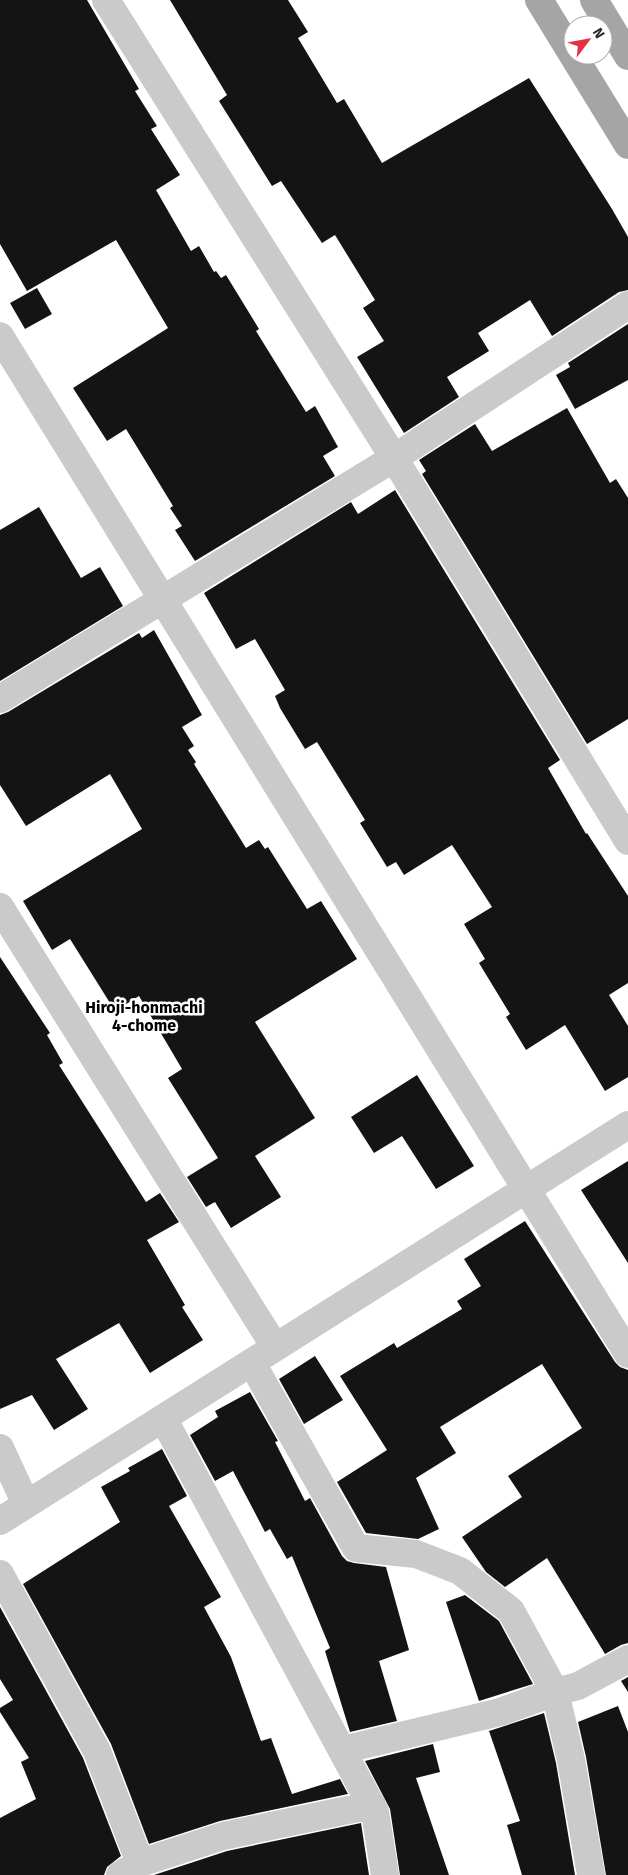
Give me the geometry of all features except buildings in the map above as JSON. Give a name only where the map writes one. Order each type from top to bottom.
[{"type":"main road","points":[[539,0],[628,145]]},
{"type":"main road","points":[[594,0],[628,56]]},
{"type":"street","points":[[106,0],[394,458],[628,841]]},
{"type":"street","points":[[0,699],[394,458],[628,305]]},
{"type":"street","points":[[0,336],[628,1354]]},
{"type":"street","points":[[0,907],[274,1347]]},
{"type":"street","points":[[0,1521],[628,1125]]},
{"type":"street","points":[[252,1362],[356,1548],[416,1554],[460,1571],[512,1611],[555,1692],[571,1760],[591,1875]]},
{"type":"street","points":[[163,1418],[375,1812],[385,1875]]},
{"type":"street","points":[[0,1448],[26,1504]]},
{"type":"street","points":[[0,1574],[98,1751],[130,1869],[223,1836],[372,1806]]},
{"type":"street","points":[[342,1750],[500,1712],[555,1692],[578,1686],[628,1659]]},
{"type":"district","name":"Hiroji-honmachi 4-chome","points":[[144,1016]]}]
